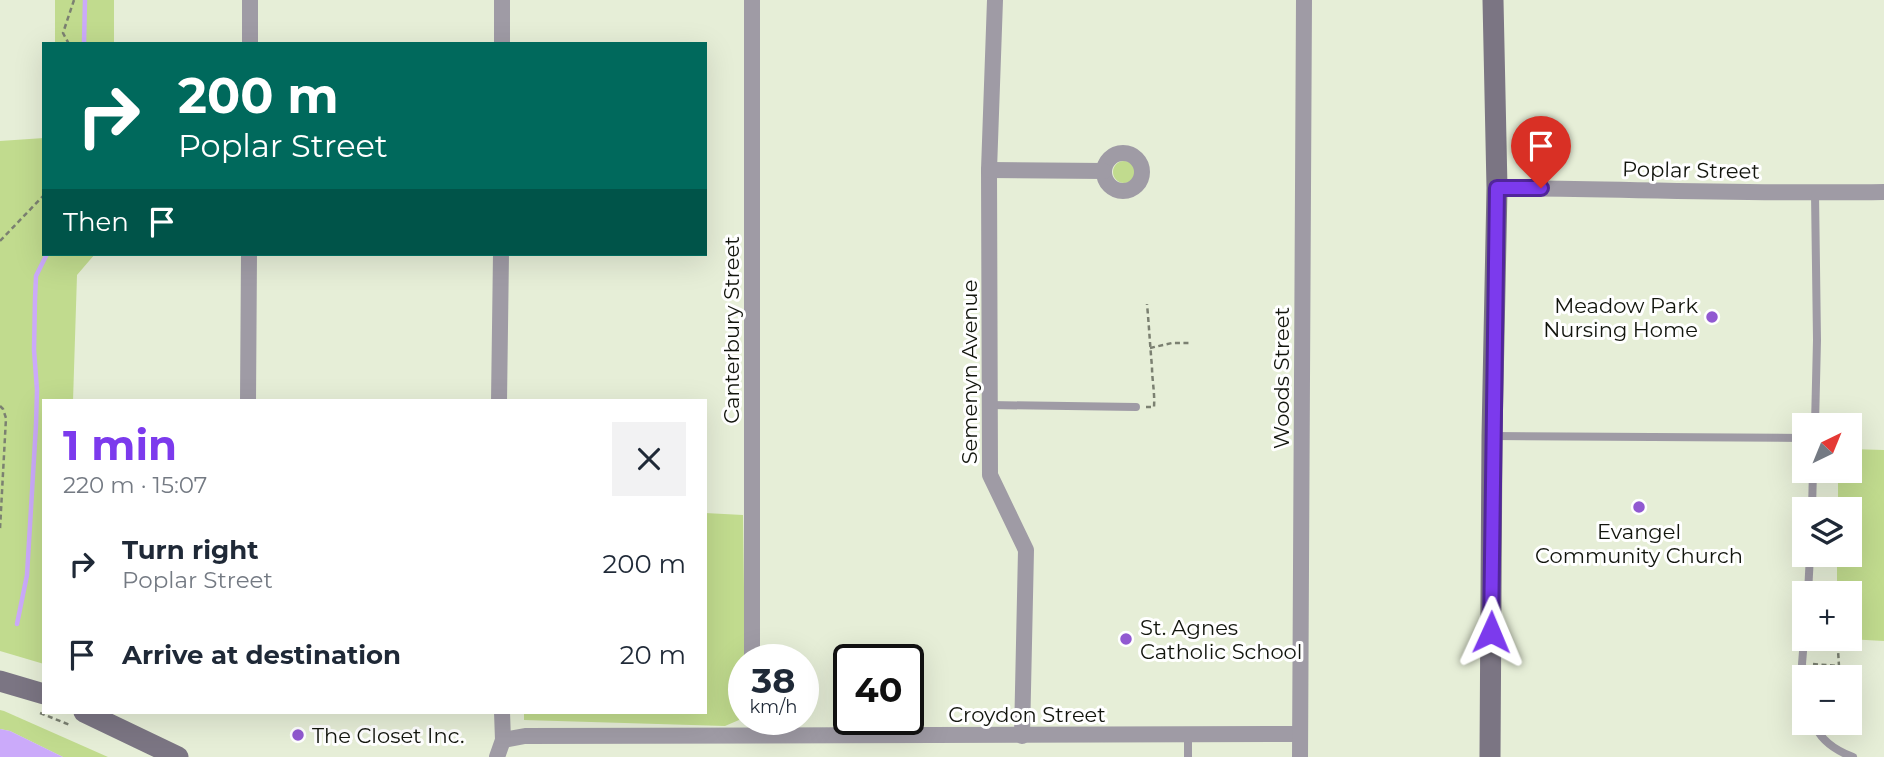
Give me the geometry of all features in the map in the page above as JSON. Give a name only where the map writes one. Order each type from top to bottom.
[{"type":"street","points":[[250,0],[250,42]]},
{"type":"street","points":[[502,0],[502,42]]},
{"type":"street","name":"Canterbury Street","points":[[752,0],[752,644]]},
{"type":"street","name":"Semenyn Avenue","points":[[995,0],[989,170],[990,475],[1026,550],[1022,736]]},
{"type":"street","name":"Woods Street","points":[[1300,757],[1304,0]]},
{"type":"street","points":[[1490,757],[1497,188],[1493,0]]},
{"type":"street","points":[[989,170],[1104,171]]},
{"type":"street","name":"Poplar Street","points":[[1497,188],[1884,192]]},
{"type":"street","points":[[248,399],[249,256]]},
{"type":"street","points":[[499,399],[500,256]]},
{"type":"street","points":[[0,681],[40,703]]},
{"type":"street","points":[[497,757],[503,740],[502,714]]},
{"type":"street","points":[[78,719],[178,757]]},
{"type":"street","name":"Croydon Street","points":[[503,740],[525,736],[728,728]]},
{"type":"street","name":"Croydon Street","points":[[819,729],[1022,736],[1300,734]]},
{"type":"lane","points":[[1815,193],[1818,340],[1815,413]]},
{"type":"lane","points":[[990,405],[1136,407]]},
{"type":"lane","points":[[1492,436],[1792,438]]},
{"type":"lane","points":[[1802,663],[1803,651]]},
{"type":"lane","points":[[1188,735],[1188,757]]},
{"type":"lane","points":[[1822,735],[1840,752],[1853,757]]},
{"type":"path","points":[[68,42],[63,33],[74,0]]},
{"type":"path","points":[[0,241],[42,197]]},
{"type":"path","points":[[1136,407],[1154,407],[1147,304]]},
{"type":"path","points":[[1150,348],[1171,343],[1190,343]]},
{"type":"path","points":[[0,405],[6,418],[0,529]]},
{"type":"path","points":[[1802,663],[1839,666],[1838,651]]},
{"type":"green space","points":[[55,0],[114,0],[114,42],[55,42]]},
{"type":"green space","points":[[42,138],[42,256],[93,256],[77,275],[73,399],[42,399],[42,663],[0,651],[0,141]]},
{"type":"green space","points":[[1124,161],[1132,164],[1135,172],[1132,180],[1124,183],[1116,180],[1113,172],[1116,164]]},
{"type":"green space","points":[[1862,449],[1884,450],[1884,641],[1862,640],[1862,581],[1837,581],[1837,567],[1862,567],[1862,497],[1838,497],[1838,483],[1862,483]]},
{"type":"green space","points":[[707,513],[743,515],[745,644],[728,644],[728,725],[524,720],[524,714],[707,714]]},
{"type":"green space","points":[[0,710],[108,757],[63,757],[10,731],[0,729]]},
{"type":"shaded area","points":[[0,729],[10,731],[63,757],[0,757]]},
{"type":"waterway","points":[[84,42],[85,0]]},
{"type":"waterway","points":[[17,624],[27,575],[36,425],[36,276],[46,256]]},
{"type":"place","name":"Meadow Park Nursing Home","points":[[1712,317]]},
{"type":"place","name":"Evangel Community Church","points":[[1639,507]]},
{"type":"place","name":"St. Agnes Catholic School","points":[[1126,639]]},
{"type":"place","name":"The Closet Inc.","points":[[298,735]]},
{"type":"route","points":[[1491,632],[1497,188],[1541,188]]}]
